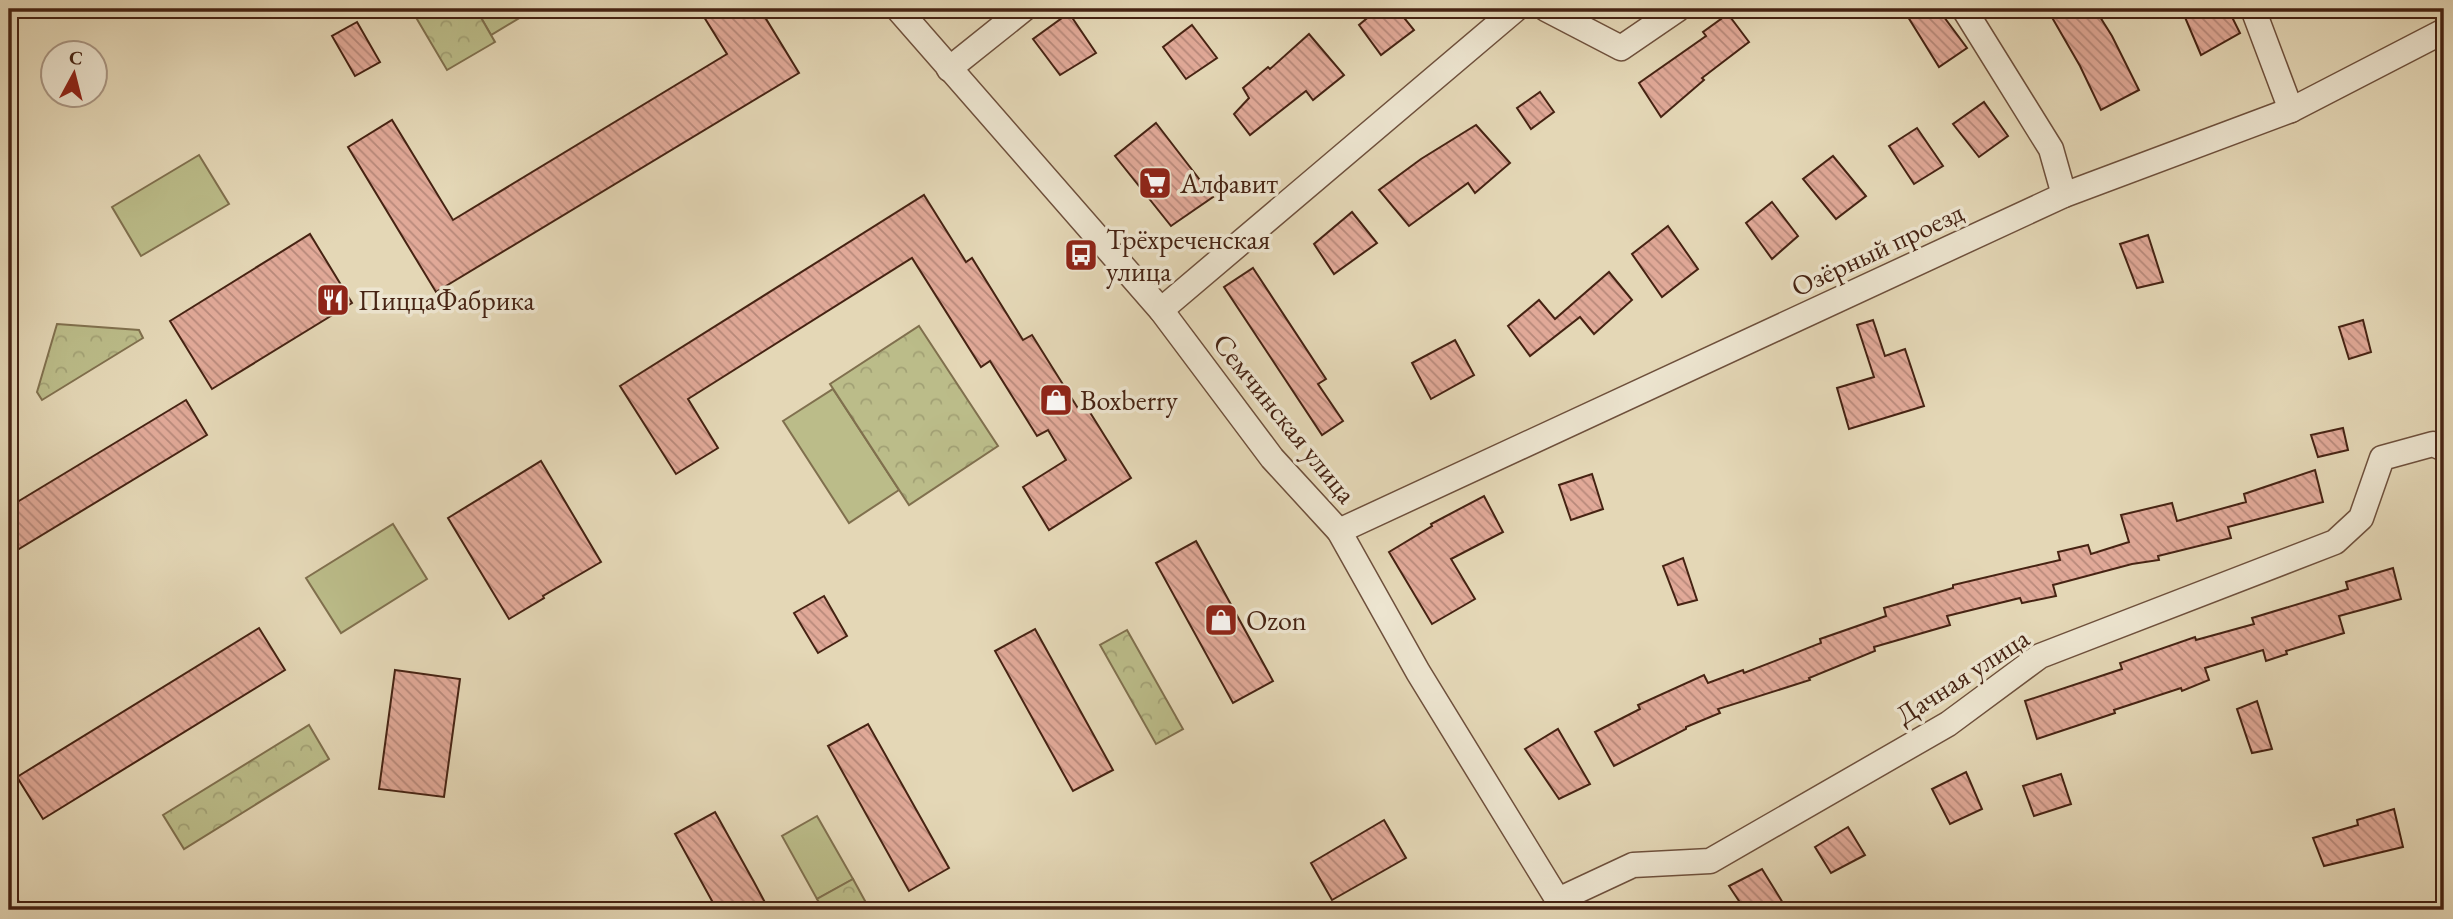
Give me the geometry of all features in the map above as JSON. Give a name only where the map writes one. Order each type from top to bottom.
[{"type":"street","name":"Семчинская улица","points":[[898,9],[1161,310],[1272,458],[1339,531],[1418,672],[1561,905]]},
{"type":"street","points":[[949,69],[1024,9]]},
{"type":"street","points":[[1161,310],[1516,9]]},
{"type":"street","points":[[1546,9],[1621,48],[1678,9]]},
{"type":"street","points":[[1964,9],[2051,149],[2064,195]]},
{"type":"street","points":[[2252,9],[2291,110]]},
{"type":"street","name":"Озёрный проезд","points":[[1339,531],[2064,195],[2291,110],[2444,31]]},
{"type":"street","name":"Дачная улица","points":[[1561,905],[1633,865],[1710,861],[1948,724],[2040,656],[2335,542],[2361,518],[2382,458],[2433,444],[2444,449]]},
{"type":"green space","points":[[411,9],[476,9],[495,42],[447,70]]},
{"type":"green space","points":[[476,9],[530,9],[531,11],[491,35]]},
{"type":"green space","points":[[199,155],[229,204],[141,256],[112,207]]},
{"type":"green space","points":[[57,324],[139,330],[143,338],[42,400],[37,392]]},
{"type":"green space","points":[[919,326],[998,446],[909,505],[830,384]]},
{"type":"green space","points":[[833,389],[899,490],[849,523],[783,421]]},
{"type":"green space","points":[[393,524],[427,579],[341,633],[306,578]]},
{"type":"green space","points":[[1127,630],[1183,729],[1156,744],[1100,645]]},
{"type":"green space","points":[[309,725],[329,759],[184,849],[163,815]]},
{"type":"green space","points":[[817,816],[853,879],[817,899],[782,836]]},
{"type":"green space","points":[[853,879],[870,910],[823,910],[817,899]]},
{"type":"building","points":[[699,9],[760,9],[799,73],[436,292],[348,147],[392,120],[453,220],[727,54]]},
{"type":"building","points":[[1378,9],[1397,9],[1414,30],[1381,55],[1359,25]]},
{"type":"building","points":[[1903,9],[1938,9],[1967,48],[1939,67]]},
{"type":"building","points":[[2061,9],[2095,9],[2139,90],[2101,110],[2050,14]]},
{"type":"building","points":[[2196,9],[2228,9],[2240,33],[2201,55],[2184,15]]},
{"type":"building","points":[[1069,13],[1096,53],[1060,75],[1033,39]]},
{"type":"building","points":[[1728,14],[1749,42],[1702,78],[1704,80],[1661,117],[1639,83],[1706,36],[1703,32]]},
{"type":"building","points":[[357,22],[380,62],[355,76],[332,36]]},
{"type":"building","points":[[1192,25],[1217,58],[1186,79],[1163,47]]},
{"type":"building","points":[[1309,34],[1344,75],[1313,100],[1306,91],[1250,135],[1234,114],[1249,98],[1243,88],[1268,67],[1270,69]]},
{"type":"building","points":[[1540,92],[1554,112],[1531,129],[1517,108]]},
{"type":"building","points":[[1984,102],[2008,136],[1979,157],[1953,124]]},
{"type":"building","points":[[1156,123],[1213,197],[1171,226],[1115,156]]},
{"type":"building","points":[[1476,125],[1510,163],[1475,193],[1468,183],[1409,226],[1379,190],[1421,159]]},
{"type":"building","points":[[1917,128],[1943,166],[1914,184],[1889,146]]},
{"type":"building","points":[[1833,156],[1866,196],[1836,219],[1803,179]]},
{"type":"building","points":[[924,195],[966,262],[972,258],[1023,340],[1032,335],[1079,410],[1086,406],[1131,478],[1049,530],[1023,487],[1066,460],[1048,430],[1037,436],[990,361],[981,367],[912,258],[688,399],[718,448],[676,474],[620,386]]},
{"type":"building","points":[[1772,202],[1798,236],[1772,259],[1746,223]]},
{"type":"building","points":[[1352,212],[1377,243],[1334,274],[1314,244]]},
{"type":"building","points":[[1668,226],[1698,269],[1662,297],[1632,254]]},
{"type":"building","points":[[310,234],[352,303],[212,389],[170,321]]},
{"type":"building","points":[[2148,235],[2163,282],[2137,288],[2120,244]]},
{"type":"building","points":[[1253,268],[1326,379],[1318,384],[1343,421],[1322,435],[1224,287]]},
{"type":"building","points":[[1609,272],[1632,300],[1594,334],[1580,317],[1530,356],[1508,326],[1539,300],[1555,319]]},
{"type":"building","points":[[1873,320],[1885,356],[1905,349],[1924,406],[1849,429],[1837,388],[1874,377],[1857,325]]},
{"type":"building","points":[[2363,320],[2371,352],[2349,359],[2339,327]]},
{"type":"building","points":[[1455,340],[1474,375],[1431,399],[1412,363]]},
{"type":"building","points":[[186,400],[207,435],[9,555],[9,507]]},
{"type":"building","points":[[2343,428],[2348,450],[2318,457],[2311,435]]},
{"type":"building","points":[[541,461],[601,562],[509,619],[448,518]]},
{"type":"building","points":[[2315,470],[2323,502],[2228,527],[2231,538],[2158,556],[2159,560],[2132,564],[2053,585],[2056,596],[2022,603],[2020,598],[1947,616],[1950,625],[1874,647],[1875,651],[1809,678],[1810,680],[1718,709],[1720,713],[1686,727],[1614,766],[1595,732],[1640,709],[1638,705],[1704,675],[1708,683],[1743,670],[1744,673],[1821,643],[1820,639],[1886,616],[1884,608],[1953,588],[1953,585],[2060,560],[2058,552],[2088,545],[2091,554],[2129,542],[2121,515],[2172,503],[2177,521],[2246,502],[2244,494]]},
{"type":"building","points":[[1592,474],[1603,509],[1571,520],[1559,485]]},
{"type":"building","points":[[1484,496],[1503,532],[1451,559],[1475,599],[1432,624],[1389,552],[1432,526],[1431,524]]},
{"type":"building","points":[[1196,541],[1273,681],[1233,703],[1156,563]]},
{"type":"building","points":[[1683,558],[1697,600],[1678,605],[1663,566]]},
{"type":"building","points":[[2393,568],[2401,599],[2339,616],[2344,633],[2286,651],[2287,654],[2266,661],[2263,650],[2205,668],[2209,680],[2182,691],[2181,688],[2114,710],[2115,713],[2037,739],[2025,701],[2122,669],[2120,663],[2195,637],[2196,640],[2254,624],[2252,618],[2348,589],[2346,582]]},
{"type":"building","points":[[824,596],[847,636],[818,653],[794,613]]},
{"type":"building","points":[[259,628],[285,670],[43,819],[17,777]]},
{"type":"building","points":[[1035,629],[1113,770],[1073,791],[995,651]]},
{"type":"building","points":[[395,670],[460,679],[444,797],[379,789]]},
{"type":"building","points":[[2257,701],[2272,749],[2252,753],[2237,709]]},
{"type":"building","points":[[868,724],[949,868],[909,891],[828,746]]},
{"type":"building","points":[[1558,729],[1590,784],[1559,799],[1525,749]]},
{"type":"building","points":[[1966,772],[1982,809],[1950,824],[1932,789]]},
{"type":"building","points":[[2061,774],[2071,804],[2034,816],[2023,786]]},
{"type":"building","points":[[2394,809],[2403,847],[2324,866],[2313,838],[2358,825],[2357,820]]},
{"type":"building","points":[[715,812],[769,910],[717,910],[675,834]]},
{"type":"building","points":[[1384,820],[1406,858],[1332,900],[1311,863]]},
{"type":"building","points":[[1848,827],[1865,855],[1831,873],[1815,847]]},
{"type":"building","points":[[1762,869],[1783,903],[1770,910],[1745,910],[1729,886]]},
{"type":"place","name":"Алфавит","points":[[1155,183]]},
{"type":"place","name":"Трёхреченская улица","points":[[1081,255]]},
{"type":"place","name":"ПиццаФабрика","points":[[333,300]]},
{"type":"place","name":"Boxberry","points":[[1056,400]]},
{"type":"place","name":"Ozon","points":[[1221,620]]}]
